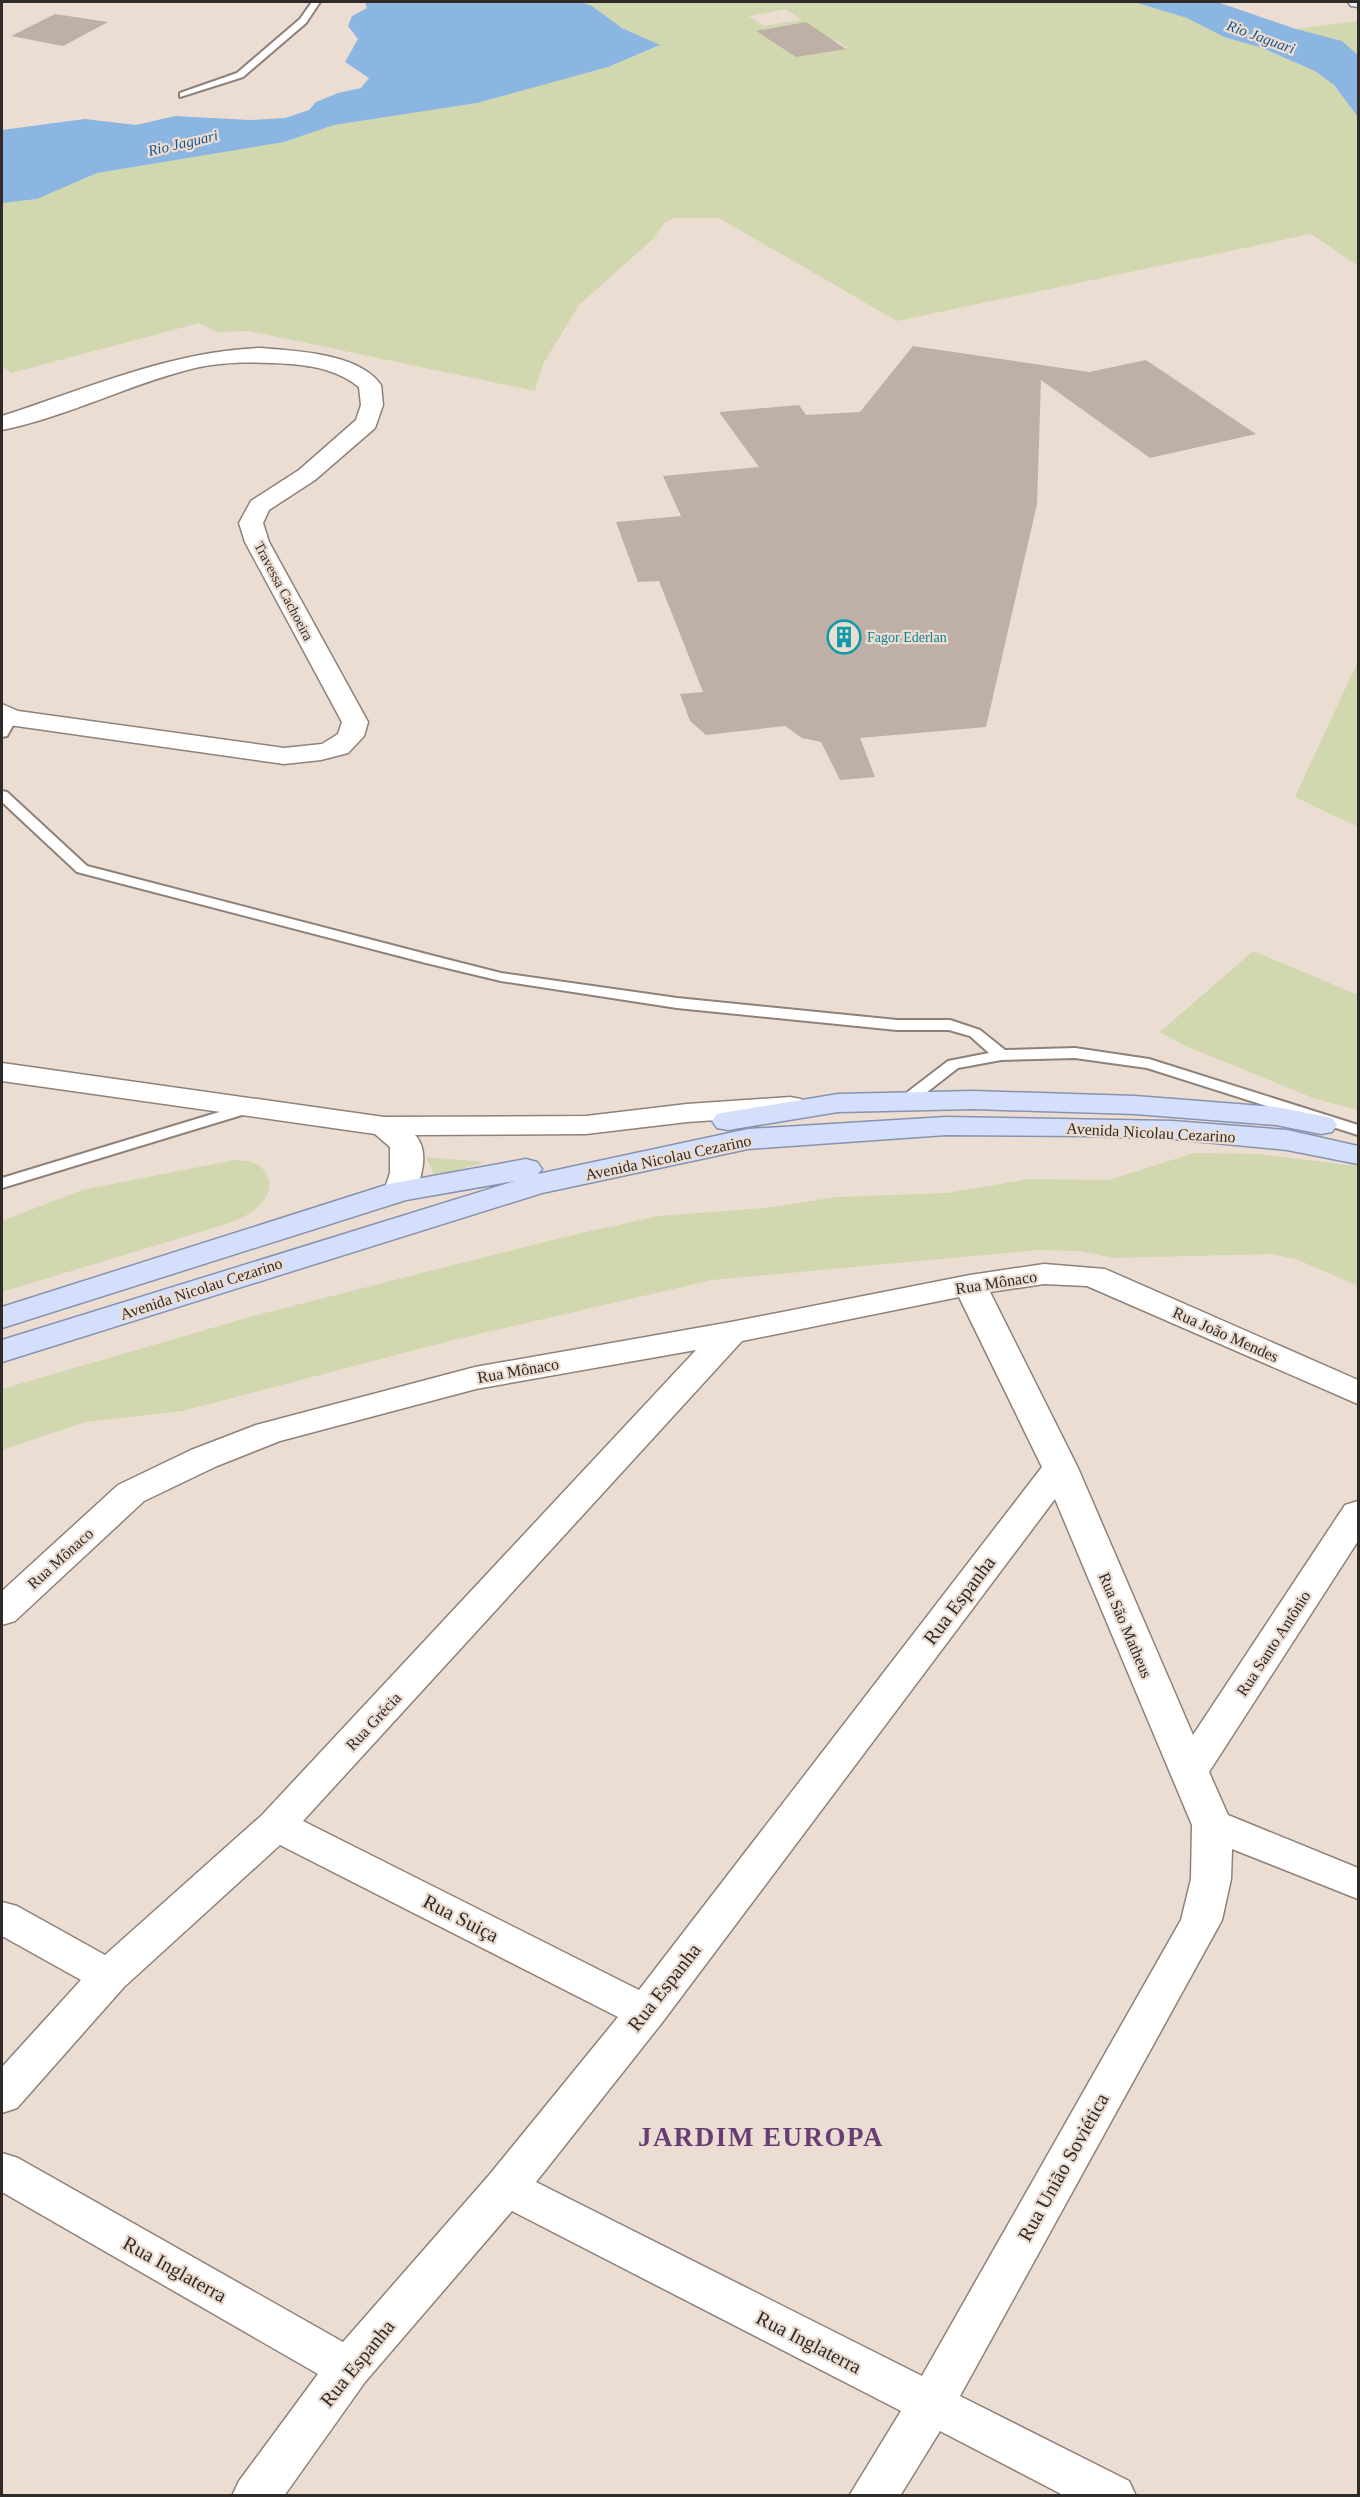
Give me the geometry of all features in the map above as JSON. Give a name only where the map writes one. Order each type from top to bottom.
[{"type":"main road","name":"Avenida Nicolau Cezarino","points":[[2,1318],[400,1191],[573,1159],[727,1121],[838,1103],[907,1100],[1135,1105],[1276,1116],[1359,1131]]},
{"type":"main road","name":"Avenida Nicolau Cezarino","points":[[2,1352],[534,1185],[748,1138],[946,1126],[1089,1127],[1173,1130],[1287,1140],[1359,1155]]},
{"type":"street","name":"Travessa Cachoeira","points":[[2,423],[191,362],[229,356],[307,358],[352,370],[370,386],[372,405],[367,423],[307,475],[259,506],[251,523],[257,542],[355,722],[351,737],[340,746],[312,754],[284,756],[4,721]]},
{"type":"street","points":[[2,1072],[384,1126],[586,1125],[687,1113],[838,1103]]},
{"type":"street","points":[[384,1126],[406,1144],[407,1159],[400,1191]]},
{"type":"street","name":"Rua Mônaco","points":[[2,1612],[131,1494],[204,1458],[268,1433],[475,1378],[731,1333],[970,1285],[1044,1274],[1093,1276]]},
{"type":"street","name":"Rua João Mendes","points":[[1093,1276],[1359,1393]]},
{"type":"street","name":"Rua São Matheus","points":[[970,1285],[1060,1468],[1212,1825]]},
{"type":"street","name":"Rua Grécia","points":[[2,2096],[110,1976],[276,1825],[731,1333]]},
{"type":"street","name":"Rua Espanha","points":[[256,2496],[350,2368],[506,2187],[646,2012],[1060,1468]]},
{"type":"street","name":"Rua Santo Antônio","points":[[1188,1773],[1359,1513]]},
{"type":"street","name":"Rua Suiça","points":[[276,1825],[646,2012]]},
{"type":"street","points":[[1212,1825],[1359,1884]]},
{"type":"street","name":"Rua União Soviética","points":[[873,2496],[932,2404],[1201,1920],[1211,1879],[1212,1825]]},
{"type":"street","points":[[2,1917],[110,1976]]},
{"type":"street","name":"Rua Inglaterra","points":[[2,2171],[350,2368]]},
{"type":"street","name":"Rua Inglaterra","points":[[506,2187],[1112,2496]]},
{"type":"lane","points":[[183,95],[240,75],[303,21],[316,2]]},
{"type":"lane","points":[[2,795],[82,869],[419,957],[501,977],[677,1003],[874,1023],[950,1025],[975,1033],[1001,1055]]},
{"type":"lane","points":[[907,1100],[953,1064],[1001,1055],[1075,1053],[1149,1064],[1359,1131]]},
{"type":"lane","points":[[2,1183],[250,1107]]},
{"type":"green space","points":[[581,2],[1133,2],[1187,18],[1224,37],[1262,48],[1315,71],[1334,85],[1358,117],[1358,266],[1311,234],[897,321],[719,218],[674,218],[665,222],[653,239],[579,305],[543,364],[535,391],[249,331],[217,332],[199,323],[11,373],[2,365],[2,203],[37,199],[97,173],[284,142],[334,125],[477,103],[608,67],[659,46],[638,37]],"holes":[[[786,9],[801,20],[764,26],[749,16]],[[806,22],[809,44],[835,40],[848,48],[796,57],[756,31]]]},
{"type":"green space","points":[[1358,21],[1358,55],[1296,29]]},
{"type":"green space","points":[[1358,661],[1358,827],[1295,797]]},
{"type":"green space","points":[[1253,951],[1358,995],[1358,1110],[1313,1098],[1188,1047],[1160,1032]]},
{"type":"green space","points":[[1194,1153],[1258,1154],[1358,1166],[1358,1286],[1296,1259],[1271,1254],[1113,1258],[1079,1251],[1039,1250],[712,1280],[457,1339],[182,1411],[85,1422],[2,1450],[2,1389],[257,1315],[564,1237],[658,1216],[765,1208],[837,1197],[947,1193],[1029,1179],[1109,1180]]},
{"type":"green space","points":[[426,1157],[485,1162],[435,1177]]},
{"type":"green space","points":[[235,1160],[258,1165],[268,1176],[267,1195],[259,1206],[246,1215],[223,1225],[2,1292],[2,1221],[82,1190]]},
{"type":"water","name":"Rio Jaguari","points":[[365,2],[581,2],[592,6],[622,28],[660,45],[608,67],[477,103],[334,125],[284,142],[97,173],[37,199],[2,203],[2,130],[85,119],[136,125],[175,116],[250,120],[285,118],[309,110],[316,102],[338,93],[361,88],[369,78],[345,62],[358,39],[348,26],[352,16],[367,8]]},
{"type":"water","name":"Rio Jaguari","points":[[1134,2],[1217,2],[1296,29],[1342,41],[1358,55],[1358,117],[1334,85],[1315,71],[1262,48],[1224,37],[1187,18]]},
{"type":"building","points":[[55,14],[108,22],[63,46],[11,36]]},
{"type":"building","points":[[806,22],[846,49],[796,57],[756,31]]},
{"type":"building","name":"Fagor Ederlan","points":[[913,346],[1089,372],[1146,360],[1256,434],[1150,458],[1041,380],[1037,504],[986,727],[860,738],[875,777],[840,780],[821,742],[802,738],[785,726],[706,735],[690,721],[680,694],[703,692],[659,581],[638,582],[616,522],[681,516],[663,476],[759,467],[719,412],[799,405],[806,415],[860,412]]},
{"type":"place","name":"Fagor Ederlan","points":[[844,637]]},
{"type":"district","name":"JARDIM EUROPA","points":[[761,2137]]}]
